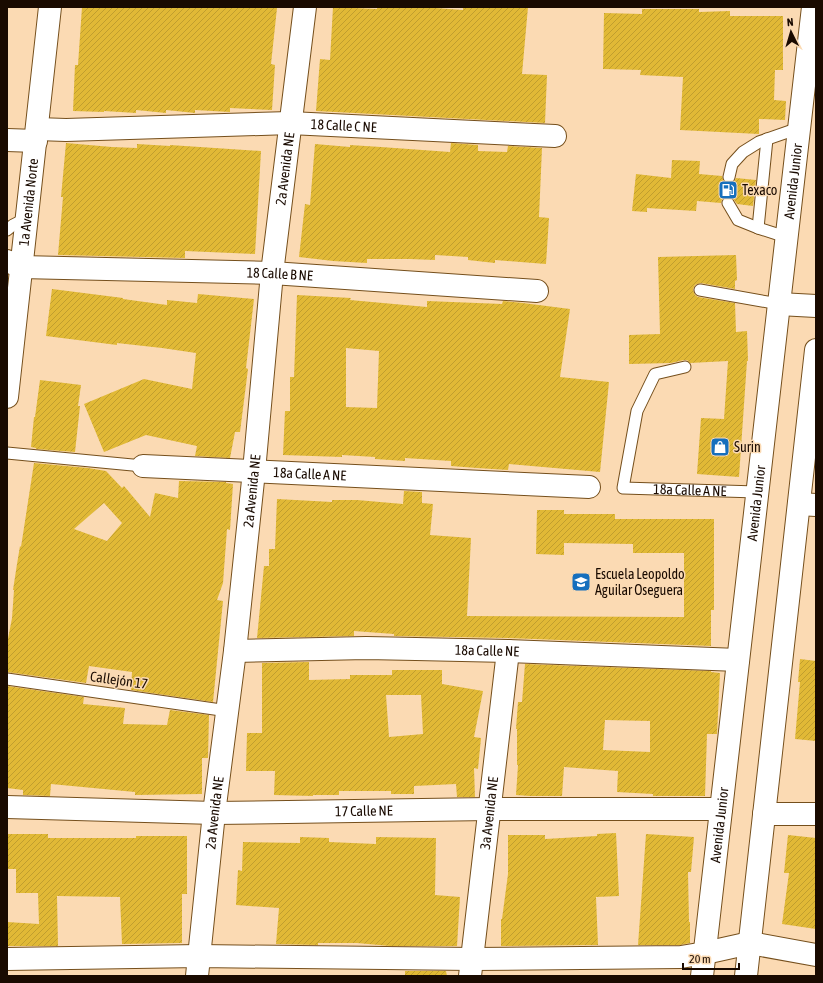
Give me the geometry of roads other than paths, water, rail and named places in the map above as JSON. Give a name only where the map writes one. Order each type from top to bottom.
[{"type":"street","name":"1a Avenida Norte","points":[[7,397],[14,264],[27,218],[50,7]]},
{"type":"street","name":"2a Avenida NE","points":[[198,966],[214,813],[235,651],[254,471],[272,273],[305,7]]},
{"type":"street","name":"Avenida Junior","points":[[702,976],[813,7]]},
{"type":"street","name":"18 Calle C NE","points":[[7,140],[66,130],[290,123],[555,136]]},
{"type":"street","name":"18 Calle B NE","points":[[14,264],[272,273],[537,291]]},
{"type":"street","points":[[779,304],[816,306]]},
{"type":"street","points":[[746,976],[764,814],[807,504],[816,350]]},
{"type":"street","name":"18a Calle A NE","points":[[143,466],[590,487]]},
{"type":"street","name":"18a Calle NE","points":[[235,651],[366,648],[508,650],[738,660]]},
{"type":"street","name":"3a Avenida NE","points":[[471,967],[508,650]]},
{"type":"street","name":"17 Calle NE","points":[[7,807],[214,813],[489,808],[721,809]]},
{"type":"street","points":[[764,814],[816,814]]},
{"type":"street","points":[[7,959],[198,966],[471,967],[681,956],[705,953],[750,943],[816,955]]},
{"type":"lane","points":[[729,177],[732,164],[743,152],[767,138],[799,128]]},
{"type":"lane","points":[[758,228],[767,138]]},
{"type":"lane","points":[[728,203],[738,220],[786,237]]},
{"type":"lane","points":[[7,230],[13,225],[27,218]]},
{"type":"lane","points":[[700,290],[779,304]]},
{"type":"lane","name":"18a Calle A NE","points":[[685,367],[655,374],[637,411],[623,488],[757,492]]},
{"type":"lane","name":"18a Calle A NE","points":[[7,453],[143,466]]},
{"type":"lane","name":"Callejón 17","points":[[7,679],[228,711]]},
{"type":"place","name":"Texaco","points":[[728,190]]},
{"type":"place","name":"Surin","points":[[720,447]]},
{"type":"place","name":"Escuela Leopoldo Aguilar Oseguera","points":[[581,582]]}]
